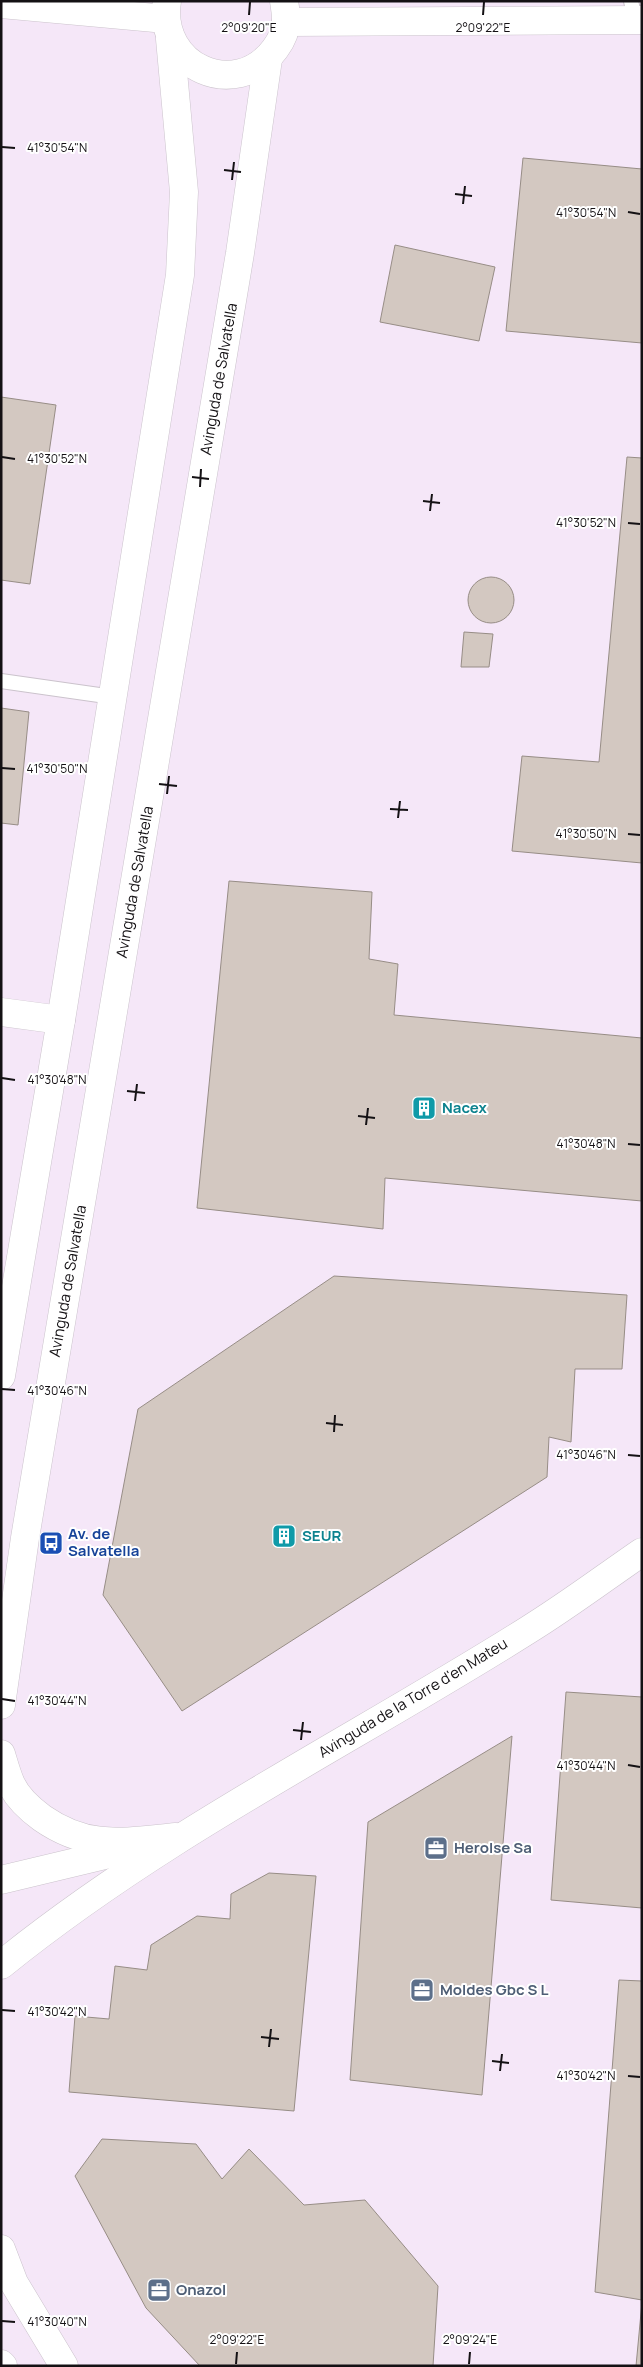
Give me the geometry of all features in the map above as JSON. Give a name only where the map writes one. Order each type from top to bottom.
[{"type":"street","points":[[1,4],[168,13]]},
{"type":"street","points":[[168,13],[185,58],[202,70],[223,75],[244,72],[268,59],[280,42],[285,11],[636,14]]},
{"type":"street","points":[[1,1376],[61,1020],[180,275],[184,192],[168,13]]},
{"type":"street","name":"Avinguda de Salvatella","points":[[1,1705],[24,1538],[240,253],[268,59]]},
{"type":"street","points":[[1,1012],[61,1020]]},
{"type":"street","name":"Avinguda de la Torre d'en Mateu","points":[[1,1964],[85,1900],[180,1837],[530,1630],[642,1552]]},
{"type":"street","points":[[1,1754],[12,1786],[32,1810],[59,1830],[88,1840],[111,1842],[180,1837]]},
{"type":"street","name":"Avinguda de la Torre d'en Mateu","points":[[1,1880],[180,1837]]},
{"type":"street","points":[[1,2248],[14,2283],[64,2366]]},
{"type":"lane","points":[[1,681],[113,697]]},
{"type":"shaded area","points":[[1,1],[642,1],[642,2366],[1,2366]]},
{"type":"building","points":[[523,158],[642,169],[642,343],[506,331]]},
{"type":"building","points":[[395,245],[495,267],[479,341],[380,322]]},
{"type":"building","points":[[1,397],[56,405],[30,584],[1,580]]},
{"type":"building","points":[[627,457],[642,458],[642,863],[512,851],[522,756],[599,762]]},
{"type":"building","points":[[496,577],[500,578],[510,587],[513,591],[513,609],[504,619],[496,623],[486,623],[478,619],[469,609],[468,595],[472,587],[482,578]]},
{"type":"building","points":[[464,632],[493,634],[489,667],[461,667]]},
{"type":"building","points":[[1,708],[29,712],[18,825],[1,823]]},
{"type":"building","name":"Nacex","points":[[229,881],[372,892],[369,959],[398,964],[394,1015],[642,1038],[642,1201],[385,1178],[383,1229],[197,1208]]},
{"type":"building","name":"SEUR","points":[[334,1276],[627,1295],[622,1369],[575,1369],[571,1442],[549,1437],[547,1477],[182,1711],[103,1595],[138,1409]]},
{"type":"building","points":[[566,1692],[642,1697],[642,1908],[551,1900]]},
{"type":"building","points":[[512,1736],[482,2095],[350,2080],[368,1822]]},
{"type":"building","points":[[269,1873],[316,1876],[294,2111],[69,2092],[75,2016],[109,2019],[115,1966],[147,1970],[151,1945],[197,1916],[230,1919],[231,1894]]},
{"type":"building","points":[[619,1980],[642,1981],[642,2300],[595,2292]]},
{"type":"building","points":[[102,2139],[196,2144],[222,2179],[249,2149],[304,2205],[365,2200],[438,2286],[433,2366],[200,2366],[146,2308],[75,2176]]},
{"type":"building","points":[[642,2302],[642,2366],[636,2366]]},
{"type":"place","name":"Nacex","points":[[424,1108]]},
{"type":"place","name":"SEUR","points":[[284,1536]]},
{"type":"place","name":"Av. de Salvatella","points":[[51,1543]]},
{"type":"place","name":"Herolse Sa","points":[[436,1848]]},
{"type":"place","name":"Moldes Gbc S L","points":[[422,1990]]},
{"type":"place","name":"Onazol","points":[[159,2290]]}]
